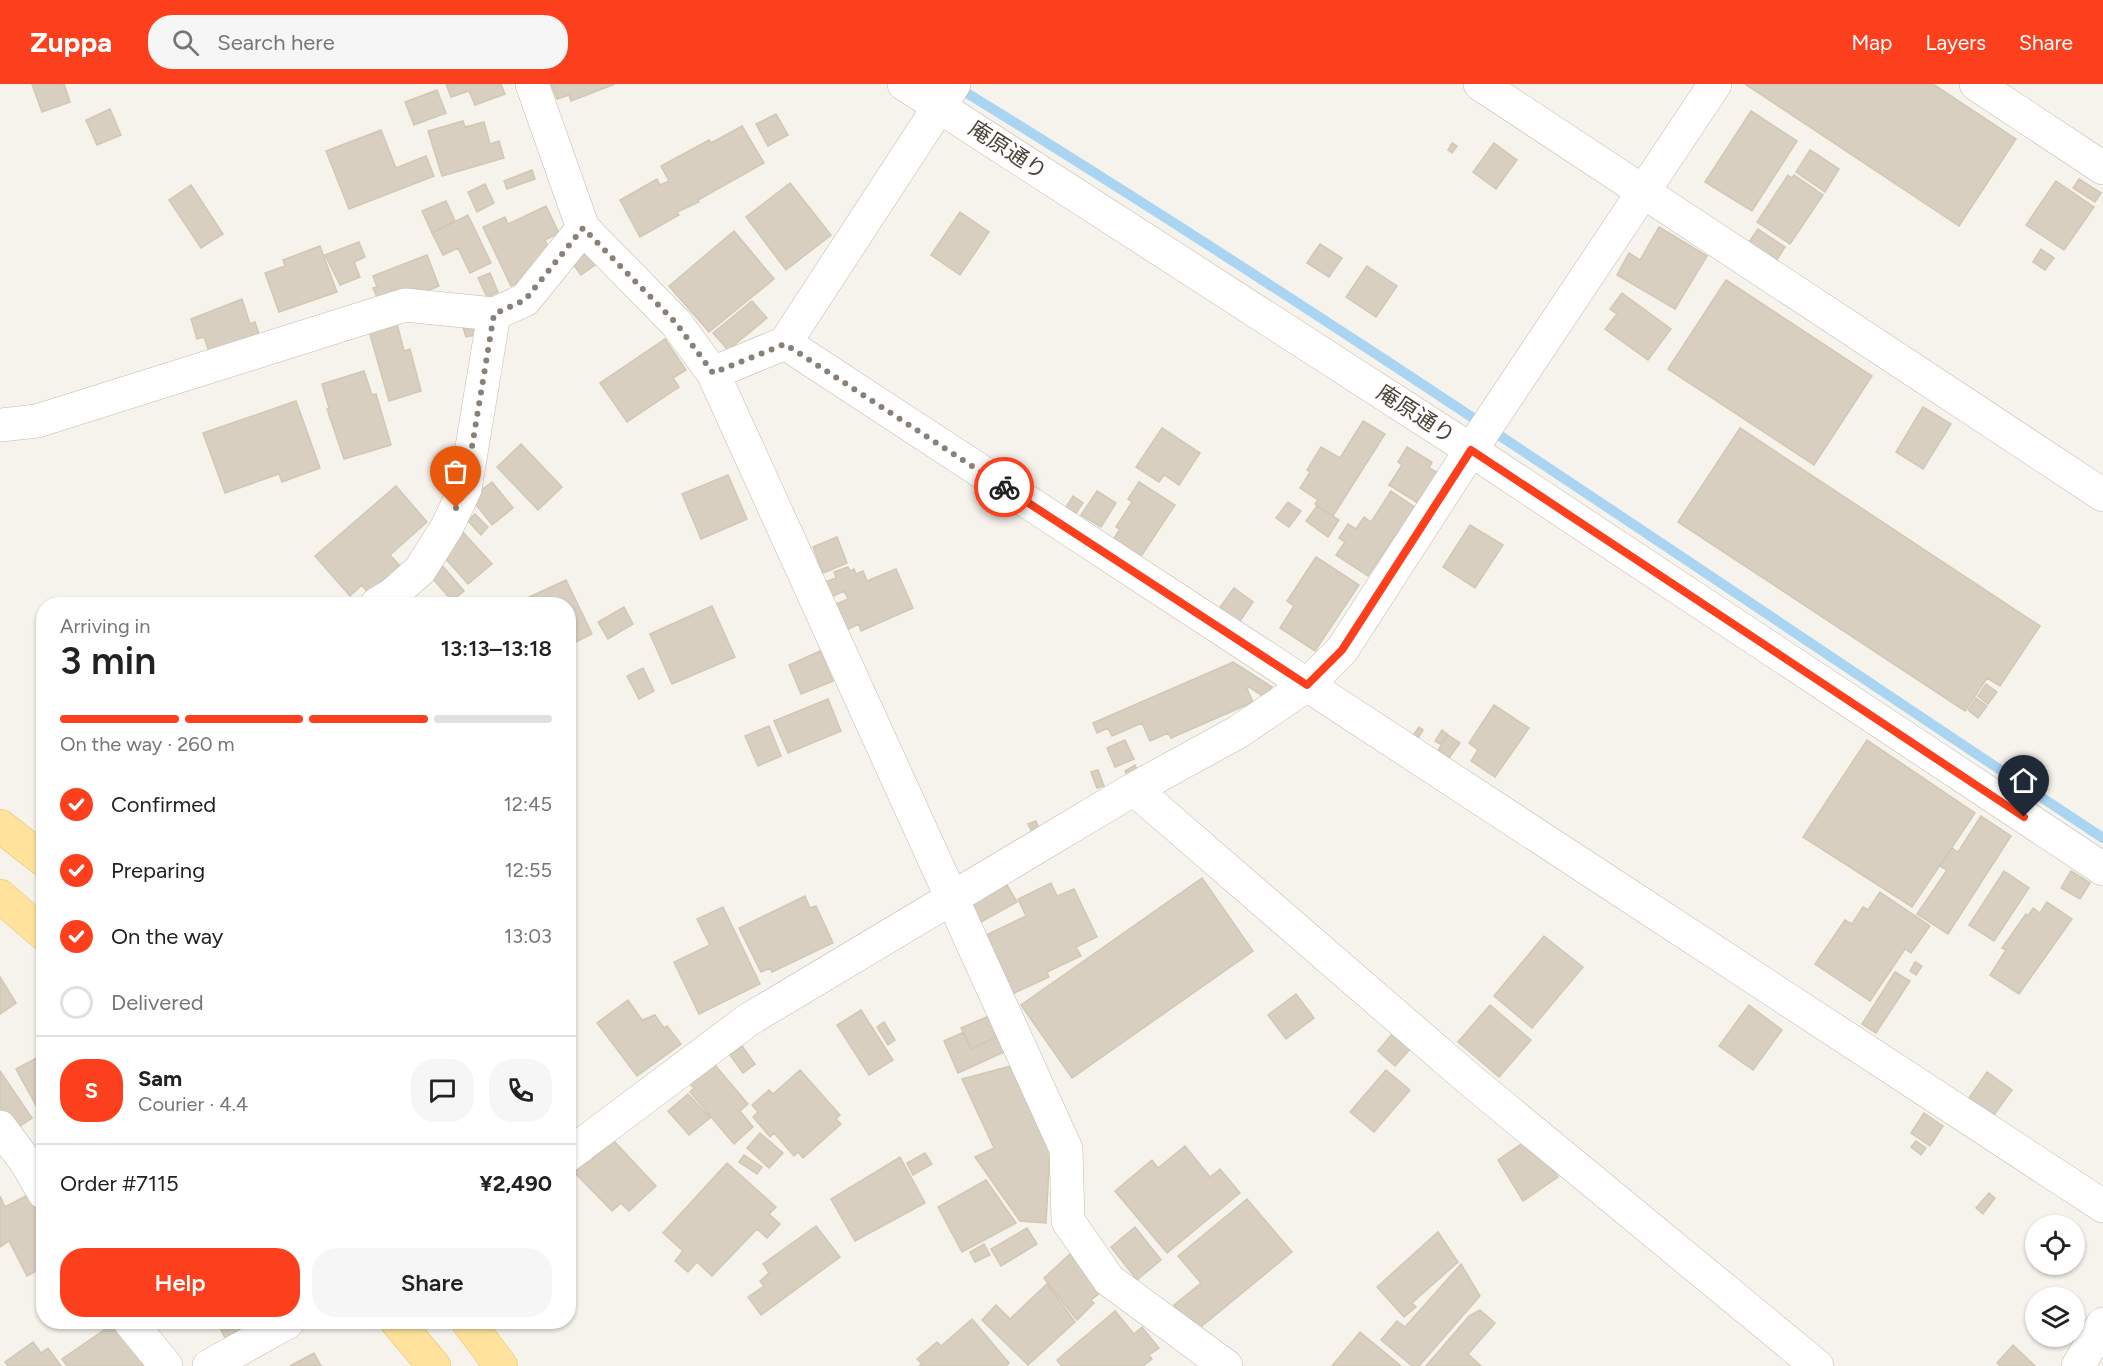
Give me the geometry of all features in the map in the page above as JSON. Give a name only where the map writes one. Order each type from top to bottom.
[{"type":"main road","points":[[0,826],[36,854]]},
{"type":"main road","points":[[0,896],[36,927]]},
{"type":"main road","points":[[403,1329],[434,1366]]},
{"type":"main road","points":[[473,1329],[501,1366]]},
{"type":"street","points":[[532,84],[583,228],[676,323],[713,373],[1066,1149],[1068,1221],[1109,1280],[1226,1366]]},
{"type":"street","name":"庵原通り","points":[[904,84],[947,95],[1471,450],[2103,869]]},
{"type":"street","points":[[1480,84],[2103,495]]},
{"type":"street","points":[[576,1149],[748,1020],[1134,789],[1238,732],[1307,685],[1342,650],[1471,450],[1715,84]]},
{"type":"street","points":[[1976,84],[2103,168]]},
{"type":"street","points":[[713,373],[785,344],[947,95]]},
{"type":"street","points":[[0,425],[37,421],[405,305],[494,314],[525,300],[583,228]]},
{"type":"street","points":[[386,597],[420,570],[447,527],[465,489],[494,314]]},
{"type":"street","points":[[785,344],[2103,1206]]},
{"type":"street","points":[[1134,789],[1469,1079],[1817,1366]]},
{"type":"street","points":[[0,1127],[36,1179]]},
{"type":"street","points":[[2078,1366],[2103,1324]]},
{"type":"street","points":[[136,1329],[166,1366]]},
{"type":"street","points":[[209,1366],[275,1329]]},
{"type":"building","points":[[32,84],[64,84],[70,102],[42,112]]},
{"type":"building","points":[[446,84],[501,84],[505,94],[475,105],[469,91],[451,97]]},
{"type":"building","points":[[551,84],[615,84],[571,101],[569,95],[557,99]]},
{"type":"building","points":[[1745,84],[1933,84],[2016,139],[1959,226]]},
{"type":"building","points":[[437,90],[446,113],[414,125],[405,102]]},
{"type":"building","points":[[110,109],[121,135],[97,145],[86,120]]},
{"type":"building","points":[[1751,111],[1797,141],[1752,211],[1705,182]]},
{"type":"building","points":[[776,114],[788,135],[768,146],[756,124]]},
{"type":"building","points":[[463,121],[465,127],[484,122],[490,144],[499,141],[504,158],[442,176],[428,131]]},
{"type":"building","points":[[742,126],[764,163],[698,200],[699,202],[677,212],[679,215],[640,237],[620,200],[657,179],[660,185],[669,181],[661,166],[709,140],[711,143]]},
{"type":"building","points":[[381,130],[396,168],[426,156],[434,176],[349,209],[326,151]]},
{"type":"building","points":[[1452,143],[1457,146],[1452,153],[1448,150]]},
{"type":"building","points":[[1494,143],[1517,160],[1496,189],[1473,172]]},
{"type":"building","points":[[1810,150],[1839,169],[1825,192],[1796,172]]},
{"type":"building","points":[[532,170],[535,179],[507,189],[504,181]]},
{"type":"building","points":[[1788,175],[1792,178],[1794,175],[1823,195],[1790,244],[1757,222]]},
{"type":"building","points":[[2079,179],[2101,193],[2095,202],[2073,188]]},
{"type":"building","points":[[2056,181],[2094,207],[2064,250],[2026,225]]},
{"type":"building","points":[[790,183],[831,235],[786,270],[746,217]]},
{"type":"building","points":[[485,184],[494,203],[477,212],[468,192]]},
{"type":"building","points":[[191,185],[223,234],[201,248],[169,200]]},
{"type":"building","points":[[446,201],[455,221],[432,233],[422,211]]},
{"type":"building","points":[[546,206],[559,233],[545,240],[550,251],[536,274],[511,286],[483,227],[505,217],[508,224]]},
{"type":"building","points":[[960,212],[989,232],[960,275],[931,255]]},
{"type":"building","points":[[468,215],[491,263],[470,273],[458,248],[443,255],[432,233]]},
{"type":"building","points":[[1659,227],[1707,256],[1675,309],[1617,275],[1629,253],[1640,260]]},
{"type":"building","points":[[1758,229],[1785,247],[1774,264],[1747,245]]},
{"type":"building","points":[[734,231],[774,279],[709,332],[669,286]]},
{"type":"building","points":[[583,240],[599,262],[581,275],[565,253]]},
{"type":"building","points":[[359,242],[365,257],[354,262],[360,277],[340,285],[325,255]]},
{"type":"building","points":[[1320,244],[1342,258],[1329,277],[1307,263]]},
{"type":"building","points":[[320,246],[337,292],[279,312],[265,273],[285,266],[283,260]]},
{"type":"building","points":[[2041,249],[2054,258],[2045,270],[2033,262]]},
{"type":"building","points":[[427,255],[439,286],[382,308],[373,288],[377,287],[373,276]]},
{"type":"building","points":[[1367,266],[1397,286],[1376,317],[1346,297]]},
{"type":"building","points":[[490,273],[498,292],[487,297],[478,278]]},
{"type":"building","points":[[1726,280],[1872,376],[1814,465],[1668,369]]},
{"type":"building","points":[[1622,293],[1671,329],[1648,360],[1605,329],[1617,314],[1610,309]]},
{"type":"building","points":[[242,299],[250,324],[255,322],[262,343],[212,360],[204,337],[197,339],[191,319]]},
{"type":"building","points":[[752,301],[767,318],[728,350],[713,333]]},
{"type":"building","points":[[395,316],[404,351],[410,349],[421,391],[389,401],[367,324]]},
{"type":"building","points":[[473,322],[476,335],[466,337],[462,324]]},
{"type":"building","points":[[665,339],[686,370],[673,378],[679,387],[627,422],[600,383]]},
{"type":"building","points":[[364,371],[372,395],[376,394],[391,445],[344,459],[327,409],[329,408],[322,384]]},
{"type":"building","points":[[296,401],[320,468],[282,482],[279,474],[225,493],[203,433]]},
{"type":"building","points":[[1923,407],[1951,424],[1923,469],[1896,452]]},
{"type":"building","points":[[1363,421],[1385,434],[1333,516],[1315,504],[1318,500],[1300,488],[1310,472],[1307,470],[1321,447],[1340,458]]},
{"type":"building","points":[[1162,428],[1200,453],[1179,485],[1164,475],[1159,482],[1136,467]]},
{"type":"building","points":[[1740,428],[2040,626],[2000,686],[1987,678],[1965,711],[1678,522]]},
{"type":"building","points":[[521,444],[562,487],[538,510],[497,467]]},
{"type":"building","points":[[1407,447],[1432,462],[1429,468],[1440,474],[1421,505],[1389,485],[1402,465],[1398,462]]},
{"type":"building","points":[[728,475],[747,519],[701,539],[682,494]]},
{"type":"building","points":[[492,482],[513,508],[492,525],[471,498]]},
{"type":"building","points":[[1139,482],[1175,505],[1138,561],[1111,543],[1120,529],[1116,527],[1132,502],[1128,499]]},
{"type":"building","points":[[396,486],[427,522],[390,555],[400,566],[369,594],[362,585],[350,596],[315,556]]},
{"type":"building","points":[[1097,491],[1116,503],[1101,527],[1081,515]]},
{"type":"building","points":[[1391,491],[1419,510],[1400,539],[1395,535],[1368,576],[1336,555],[1345,542],[1339,538],[1348,524],[1356,529],[1364,517],[1371,522]]},
{"type":"building","points":[[1073,496],[1083,503],[1076,513],[1066,507]]},
{"type":"building","points":[[1288,502],[1301,511],[1289,527],[1276,518]]},
{"type":"building","points":[[1317,506],[1339,520],[1328,537],[1306,521]]},
{"type":"building","points":[[475,514],[488,527],[481,535],[468,521]]},
{"type":"building","points":[[1470,525],[1503,545],[1475,588],[1443,567]]},
{"type":"building","points":[[461,530],[492,564],[468,584],[438,550]]},
{"type":"building","points":[[837,537],[847,563],[823,573],[813,547]]},
{"type":"building","points":[[1316,557],[1359,585],[1315,651],[1280,628],[1294,606],[1287,601]]},
{"type":"building","points":[[440,563],[464,591],[457,597],[449,597],[428,573]]},
{"type":"building","points":[[848,567],[850,571],[854,569],[856,574],[863,571],[867,581],[896,569],[913,608],[861,631],[859,624],[844,631],[834,605],[848,599],[844,591],[829,598],[822,583],[836,578],[834,572]]},
{"type":"building","points":[[566,580],[574,597],[529,597]]},
{"type":"building","points":[[1234,588],[1253,602],[1238,624],[1218,610]]},
{"type":"building","points":[[576,601],[592,634],[576,642]]},
{"type":"building","points":[[712,606],[735,657],[672,684],[650,634]]},
{"type":"building","points":[[624,607],[633,624],[608,639],[598,622]]},
{"type":"building","points":[[820,651],[833,681],[801,694],[789,665]]},
{"type":"building","points":[[1233,662],[1272,687],[1264,697],[1249,687],[1247,689],[1253,702],[1171,738],[1168,733],[1150,741],[1142,723],[1112,736],[1108,728],[1097,733],[1093,723]]},
{"type":"building","points":[[643,668],[654,691],[639,699],[627,676]]},
{"type":"building","points":[[1986,684],[1997,692],[1988,704],[1978,696]]},
{"type":"building","points":[[1976,698],[1987,706],[1978,718],[1968,710]]},
{"type":"building","points":[[828,699],[841,731],[788,753],[774,721]]},
{"type":"building","points":[[1494,705],[1529,728],[1495,777],[1471,761],[1478,750],[1469,743]]},
{"type":"building","points":[[769,726],[781,756],[758,766],[745,736]]},
{"type":"building","points":[[1419,727],[1423,730],[1418,738],[1414,734]]},
{"type":"building","points":[[1442,730],[1447,734],[1440,744],[1435,741]]},
{"type":"building","points":[[1448,735],[1460,743],[1449,758],[1438,750]]},
{"type":"building","points":[[1125,740],[1134,759],[1115,767],[1107,748]]},
{"type":"building","points":[[1867,740],[1975,813],[1912,907],[1803,837]]},
{"type":"building","points":[[1135,765],[1137,769],[1127,775],[1125,771]]},
{"type":"building","points":[[1098,770],[1104,786],[1097,788],[1091,772]]},
{"type":"building","points":[[1981,816],[2011,836],[1948,934],[1917,914],[1947,870],[1940,866],[1952,848],[1958,852]]},
{"type":"building","points":[[1036,821],[1038,827],[1031,830],[1028,824]]},
{"type":"building","points":[[2004,871],[2029,888],[1994,941],[1969,925]]},
{"type":"building","points":[[2071,871],[2090,883],[2080,899],[2061,888]]},
{"type":"building","points":[[1202,878],[1253,951],[1072,1078],[1021,1005]]},
{"type":"building","points":[[1051,883],[1057,896],[1074,889],[1097,937],[1076,947],[1081,956],[1047,972],[1049,977],[1010,995],[982,937],[1026,916],[1018,899]]},
{"type":"building","points":[[1007,885],[1017,902],[979,923],[969,906]]},
{"type":"building","points":[[1880,892],[1930,926],[1911,953],[1905,949],[1870,1001],[1815,964],[1845,920],[1852,924],[1863,907],[1868,910]]},
{"type":"building","points":[[805,896],[810,908],[816,906],[833,943],[772,972],[770,968],[761,972],[739,928]]},
{"type":"building","points":[[2047,902],[2072,919],[2019,994],[1990,975],[2006,950],[2002,948],[2026,914],[2028,916],[2033,908],[2040,913]]},
{"type":"building","points":[[723,907],[760,984],[699,1014],[674,962],[710,945],[697,919]]},
{"type":"building","points":[[1544,936],[1583,967],[1532,1028],[1494,996]]},
{"type":"building","points":[[1915,962],[1922,966],[1916,975],[1910,971]]},
{"type":"building","points":[[1895,972],[1910,981],[1876,1033],[1862,1024]]},
{"type":"building","points":[[0,977],[16,1003],[0,1014]]},
{"type":"building","points":[[1296,994],[1314,1018],[1286,1039],[1268,1015]]},
{"type":"building","points":[[628,1000],[642,1020],[655,1015],[664,1028],[667,1026],[681,1044],[637,1076],[597,1023]]},
{"type":"building","points":[[1490,1005],[1531,1040],[1499,1077],[1458,1042]]},
{"type":"building","points":[[1749,1005],[1782,1030],[1753,1070],[1719,1046]]},
{"type":"building","points":[[861,1010],[893,1060],[869,1075],[837,1025]]},
{"type":"building","points":[[989,1016],[998,1036],[971,1049],[961,1028]]},
{"type":"building","points":[[884,1022],[895,1040],[888,1045],[877,1027]]},
{"type":"building","points":[[964,1032],[971,1049],[998,1036],[1004,1052],[958,1073],[944,1041]]},
{"type":"building","points":[[1392,1034],[1410,1049],[1395,1066],[1378,1051]]},
{"type":"building","points":[[742,1046],[755,1064],[743,1073],[730,1055]]},
{"type":"building","points":[[36,1058],[36,1105],[16,1069]]},
{"type":"building","points":[[714,1064],[748,1104],[740,1111],[753,1127],[734,1144],[690,1092],[694,1088],[690,1084]]},
{"type":"building","points":[[1011,1066],[1050,1150],[1046,1223],[1020,1221],[975,1157],[994,1148],[962,1079]]},
{"type":"building","points":[[800,1070],[840,1115],[836,1119],[841,1124],[803,1158],[798,1152],[794,1156],[774,1133],[770,1137],[753,1117],[758,1112],[752,1105],[769,1090],[773,1094]]},
{"type":"building","points":[[1386,1070],[1410,1090],[1374,1132],[1350,1112]]},
{"type":"building","points":[[0,1071],[32,1118],[10,1133],[0,1118]]},
{"type":"building","points":[[1987,1072],[2012,1090],[1994,1115],[1969,1098]]},
{"type":"building","points":[[688,1094],[710,1118],[689,1135],[668,1111]]},
{"type":"building","points":[[1924,1113],[1943,1126],[1930,1146],[1911,1133]]},
{"type":"building","points":[[760,1133],[783,1153],[769,1168],[747,1148]]},
{"type":"building","points":[[1530,1138],[1558,1177],[1523,1201],[1498,1160]]},
{"type":"building","points":[[613,1140],[656,1186],[629,1211],[621,1203],[612,1211],[576,1174],[576,1170],[585,1161],[588,1163]]},
{"type":"building","points":[[1916,1141],[1926,1148],[1921,1155],[1911,1147]]},
{"type":"building","points":[[1185,1146],[1210,1177],[1220,1169],[1240,1193],[1167,1253],[1115,1191],[1152,1160],[1158,1168]]},
{"type":"building","points":[[925,1153],[932,1164],[913,1175],[907,1163]]},
{"type":"building","points":[[744,1155],[762,1167],[757,1174],[739,1162]]},
{"type":"building","points":[[900,1157],[925,1203],[855,1241],[831,1199]]},
{"type":"building","points":[[727,1163],[776,1207],[769,1214],[780,1224],[767,1238],[757,1229],[712,1276],[697,1262],[688,1272],[675,1261],[683,1251],[663,1233]]},
{"type":"building","points":[[986,1180],[1016,1223],[962,1252],[938,1207]]},
{"type":"building","points":[[36,1191],[36,1271],[27,1276],[9,1241],[0,1247],[0,1196],[5,1207]]},
{"type":"building","points":[[1989,1193],[1995,1198],[1983,1214],[1976,1208]]},
{"type":"building","points":[[1247,1199],[1292,1252],[1196,1331],[1174,1305],[1201,1283],[1178,1256]]},
{"type":"building","points":[[816,1226],[840,1257],[761,1315],[748,1297],[764,1286],[760,1281],[769,1273],[763,1264]]},
{"type":"building","points":[[1135,1227],[1161,1260],[1137,1280],[1111,1247]]},
{"type":"building","points":[[1027,1228],[1037,1244],[1001,1266],[991,1249]]},
{"type":"building","points":[[1438,1232],[1458,1262],[1412,1303],[1416,1307],[1404,1317],[1377,1287]]},
{"type":"building","points":[[984,1244],[990,1255],[975,1262],[970,1252]]},
{"type":"building","points":[[1071,1253],[1101,1292],[1091,1300],[1094,1303],[1077,1320],[1044,1278]]},
{"type":"building","points":[[1461,1264],[1480,1296],[1419,1366],[1412,1366],[1381,1340],[1397,1321],[1405,1327]]},
{"type":"building","points":[[1047,1284],[1075,1322],[1028,1365],[982,1320],[996,1305],[1010,1319]]},
{"type":"building","points":[[1480,1310],[1495,1323],[1468,1354],[1481,1366],[1426,1366],[1469,1316]]},
{"type":"building","points":[[1115,1311],[1134,1334],[1142,1327],[1159,1348],[1149,1355],[1152,1359],[1143,1366],[1062,1366],[1057,1360]]},
{"type":"building","points":[[972,1319],[1009,1363],[1006,1366],[919,1366],[922,1364],[917,1359],[937,1342],[941,1346]]},
{"type":"building","points":[[106,1329],[117,1329],[145,1366],[67,1366],[62,1359]]},
{"type":"building","points":[[220,1329],[244,1329],[225,1338]]},
{"type":"building","points":[[1360,1332],[1401,1366],[1332,1366]]},
{"type":"building","points":[[33,1342],[41,1353],[48,1348],[61,1366],[8,1366],[5,1362]]},
{"type":"building","points":[[2013,1345],[2035,1366],[2000,1366],[1997,1363]]},
{"type":"building","points":[[314,1353],[321,1366],[290,1366]]},
{"type":"waterway","points":[[957,87],[1390,363],[2103,838]]},
{"type":"way so far","points":[[456,508],[465,489],[494,314],[525,300],[583,228],[676,323],[713,373],[785,344],[1004,487]]},
{"type":"route","points":[[1004,487],[1307,685],[1342,650],[1471,450],[2024,817]]}]
